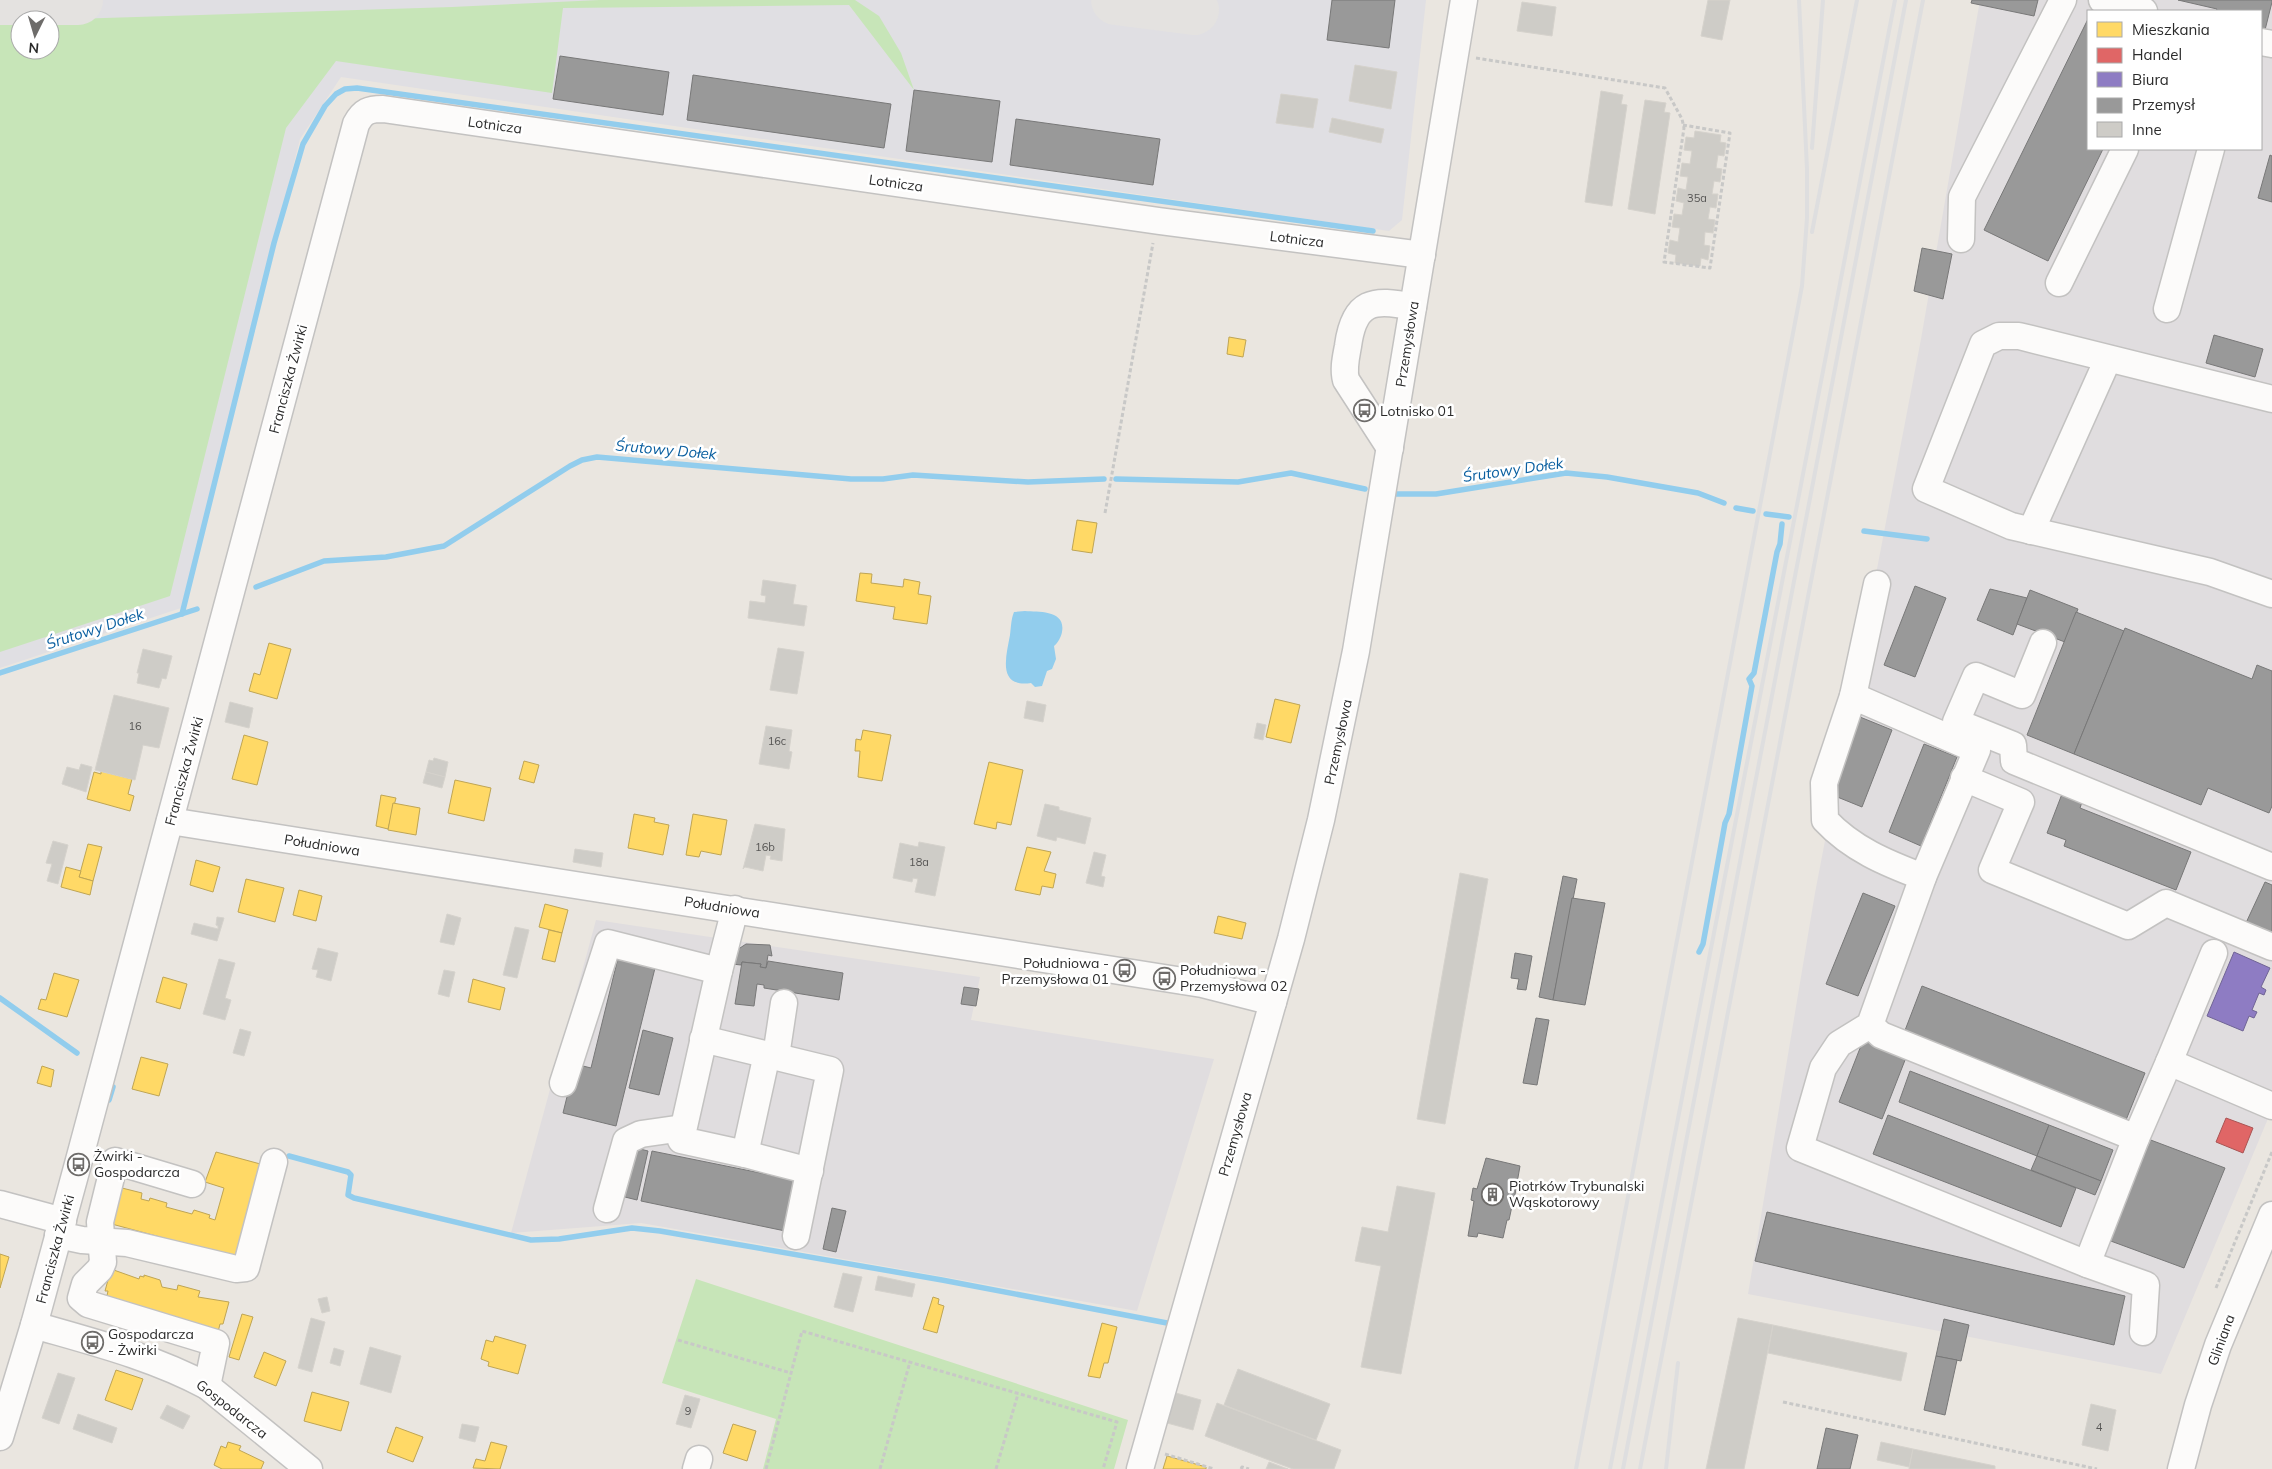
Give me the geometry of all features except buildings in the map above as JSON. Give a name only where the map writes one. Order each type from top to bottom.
[{"type":"street","name":"Przemysłowa","points":[[1148,1460],[1313,856],[1339,738],[1356,651],[1455,66],[1464,0]]},
{"type":"street","points":[[1960,239],[1962,197],[2063,0]]},
{"type":"street","points":[[2102,0],[2140,10]]},
{"type":"street","name":"Lotnicza","points":[[370,109],[1159,221],[1422,256]]},
{"type":"street","name":"Franciszka Żwirki","points":[[0,1436],[61,1228],[356,124],[361,115],[370,109]]},
{"type":"street","points":[[2059,282],[2125,150]]},
{"type":"street","points":[[2167,309],[2211,150]]},
{"type":"street","points":[[1390,448],[1360,403],[1345,376],[1350,333],[1354,318],[1368,305],[1383,302],[1413,307]]},
{"type":"street","points":[[2269,391],[2108,359],[2018,336],[1999,336],[1983,344],[1926,489],[2011,526],[2210,572],[2272,594]]},
{"type":"street","points":[[2031,531],[2108,359]]},
{"type":"street","points":[[1878,584],[1853,696],[1824,783],[1825,820],[1840,836],[1877,859],[1923,877]]},
{"type":"street","points":[[2044,642],[2022,695],[1976,676],[1956,722],[2014,745],[2014,761],[2269,858]]},
{"type":"street","points":[[1853,696],[1977,750],[1923,877],[1870,1025],[1838,1044],[1823,1068],[1800,1148],[2086,1264],[2146,1285],[2143,1332]]},
{"type":"street","points":[[1964,778],[2021,802],[1992,870],[2128,926],[2166,903],[2272,947]]},
{"type":"street","name":"Południowa","points":[[170,821],[1202,984],[1273,1002]]},
{"type":"street","points":[[735,910],[718,971],[681,1140],[810,1171]]},
{"type":"street","points":[[564,1084],[608,943],[718,971]]},
{"type":"street","points":[[2086,1264],[2136,1138],[2214,954]]},
{"type":"street","points":[[745,1154],[784,1003]]},
{"type":"street","points":[[1870,1025],[1881,1035],[2136,1138]]},
{"type":"street","points":[[703,1039],[830,1070],[796,1236]]},
{"type":"street","points":[[2169,1062],[2272,1106]]},
{"type":"street","points":[[606,1209],[626,1141],[641,1134],[683,1128]]},
{"type":"street","points":[[192,1184],[116,1161],[100,1222],[103,1241],[103,1262],[100,1269],[83,1288],[83,1301],[216,1343],[207,1386]]},
{"type":"street","points":[[0,1204],[61,1228],[72,1238],[127,1243],[236,1269],[246,1268],[274,1162]]},
{"type":"street","name":"Gliniana","points":[[2181,1469],[2198,1405],[2216,1353],[2272,1215]]},
{"type":"street","name":"Gospodarcza","points":[[34,1325],[158,1363],[207,1386],[308,1469]]},
{"type":"path","points":[[1455,66],[1465,68],[1466,63],[1478,58],[1665,88],[1684,125],[1664,262],[1710,268],[1730,132],[1684,125]]},
{"type":"path","points":[[1104,513],[1148,264],[1159,221]]},
{"type":"path","points":[[766,1469],[802,1331],[1117,1422],[1103,1469]]},
{"type":"path","points":[[678,1340],[791,1373]]},
{"type":"path","points":[[880,1469],[910,1362]]},
{"type":"path","points":[[996,1469],[1018,1394]]},
{"type":"path","points":[[1783,1402],[2097,1469]]},
{"type":"path","points":[[1148,1460],[1211,1469]]},
{"type":"path","points":[[1241,1469],[1242,1467],[1249,1469]]},
{"type":"shaded area","points":[[0,0],[1426,0],[1402,220],[1389,231],[341,77],[300,139],[181,608],[0,668]]},
{"type":"shaded area","points":[[1980,0],[2272,0],[2272,1109],[2161,1374],[1748,1294],[1815,893],[1921,339]]},
{"type":"shaded area","points":[[596,920],[980,977],[971,1020],[1214,1059],[1137,1311],[641,1223],[511,1233]]},
{"type":"green space","points":[[600,0],[855,0],[879,16],[901,53],[914,90],[849,5],[563,8],[552,93],[336,61],[286,128],[170,596],[0,652],[0,21],[10,20],[10,60],[60,60],[60,19],[452,7]]},
{"type":"green space","points":[[696,1279],[1128,1420],[1114,1469],[763,1469],[776,1419],[662,1383]]},
{"type":"water","points":[[1014,612],[1044,612],[1056,616],[1062,625],[1061,636],[1054,646],[1056,659],[1052,669],[1047,671],[1042,686],[1035,687],[1031,683],[1013,681],[1008,676],[1006,669],[1013,615]]},
{"type":"waterway","points":[[182,614],[274,243],[303,144],[325,106],[336,94],[345,89],[357,88],[1373,231]]},
{"type":"waterway","name":"Śrutowy Dołek","points":[[256,587],[324,561],[386,557],[444,546],[570,466],[582,460],[597,457],[851,479],[883,479],[913,475],[1028,482],[1104,479]]},
{"type":"waterway","name":"Śrutowy Dołek","points":[[1116,479],[1238,482],[1291,473],[1365,489]]},
{"type":"waterway","name":"Śrutowy Dołek","points":[[1393,494],[1436,494],[1566,473],[1607,477],[1698,493],[1724,503]]},
{"type":"waterway","name":"Śrutowy Dołek","points":[[1736,508],[1753,511]]},
{"type":"waterway","name":"Śrutowy Dołek","points":[[1766,514],[1789,517]]},
{"type":"waterway","points":[[1699,952],[1703,944],[1725,823],[1729,814],[1752,686],[1749,679],[1754,673],[1780,544],[1782,524]]},
{"type":"waterway","name":"Śrutowy Dołek","points":[[1864,531],[1927,539]]},
{"type":"waterway","name":"Śrutowy Dołek","points":[[0,673],[197,609]]},
{"type":"waterway","points":[[0,998],[77,1053]]},
{"type":"waterway","points":[[109,1100],[113,1087]]},
{"type":"waterway","points":[[289,1156],[348,1172],[351,1175],[348,1195],[354,1198],[531,1240],[559,1239],[632,1228],[660,1231],[942,1280],[1167,1323]]},
{"type":"taxiway","points":[[0,0],[78,0]]},
{"type":"taxiway","points":[[1116,0],[1194,10]]},
{"type":"railway","points":[[1576,1469],[1802,286],[1807,218],[1807,169],[1799,0]]},
{"type":"railway","points":[[1812,148],[1823,0]]},
{"type":"railway","points":[[1812,232],[1857,0]]},
{"type":"railway","points":[[1610,1469],[1895,0]]},
{"type":"railway","points":[[1623,1469],[1906,0]]},
{"type":"railway","points":[[1640,1469],[1923,0]]},
{"type":"railway","points":[[1666,1469],[1678,1363]]},
{"type":"place","name":"Lotnisko 01","points":[[1364,411]]},
{"type":"place","name":"Południowa - Przemysłowa 01","points":[[1125,971]]},
{"type":"place","name":"Południowa - Przemysłowa 02","points":[[1164,978]]},
{"type":"place","name":"Żwirki - Gospodarcza","points":[[78,1164]]},
{"type":"place","name":"Piotrków Trybunalski Wąskotorowy","points":[[1493,1194]]},
{"type":"place","name":"Gospodarcza - Żwirki","points":[[92,1342]]}]
